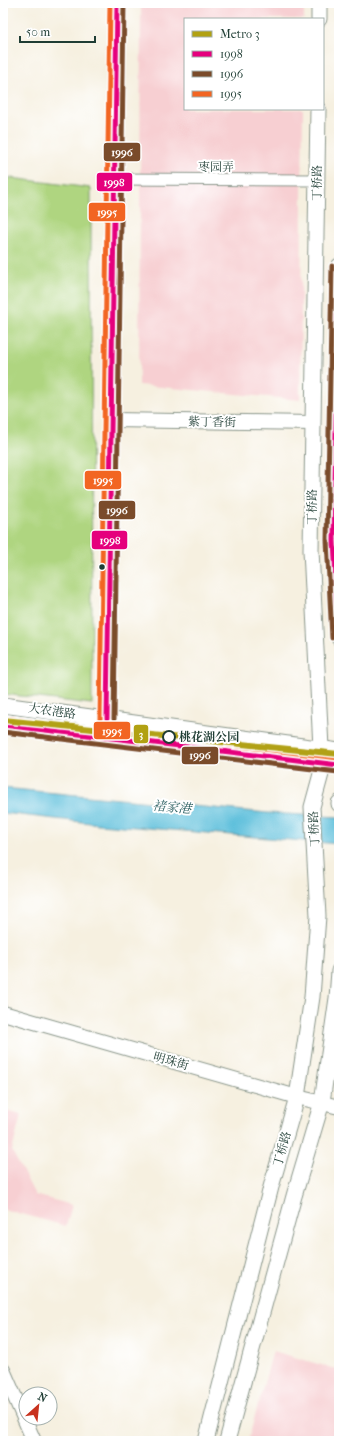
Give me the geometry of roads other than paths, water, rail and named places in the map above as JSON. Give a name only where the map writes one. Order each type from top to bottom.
[{"type":"main road","points":[[319,3],[319,18]]},
{"type":"main road","name":"丁桥路","points":[[206,1441],[271,1187],[297,1097],[312,997],[318,916],[312,806],[324,763],[321,748],[311,550],[318,110]]},
{"type":"main road","name":"丁桥路","points":[[339,266],[338,418],[334,540],[339,638]]},
{"type":"main road","name":"大农港路","points":[[3,705],[339,751]]},
{"type":"main road","name":"大农港路","points":[[3,725],[339,765]]},
{"type":"main road","name":"丁桥路","points":[[226,1441],[294,1196],[322,1102],[337,998],[339,971]]},
{"type":"street","points":[[107,719],[117,3]]},
{"type":"street","name":"枣园弄","points":[[114,179],[317,180]]},
{"type":"street","name":"紫丁香街","points":[[111,420],[313,423]]},
{"type":"street","name":"明珠街","points":[[3,1013],[297,1097],[339,1107]]},
{"type":"street","points":[[3,1370],[34,1441]]},
{"type":"water","name":"褚家港","points":[[3,788],[268,813],[339,817],[339,844],[99,824],[3,813]]},
{"type":"metro line","name":"3","points":[[3,720],[339,754]]},
{"type":"place","name":"桃花湖公园","points":[[169,737]]}]
